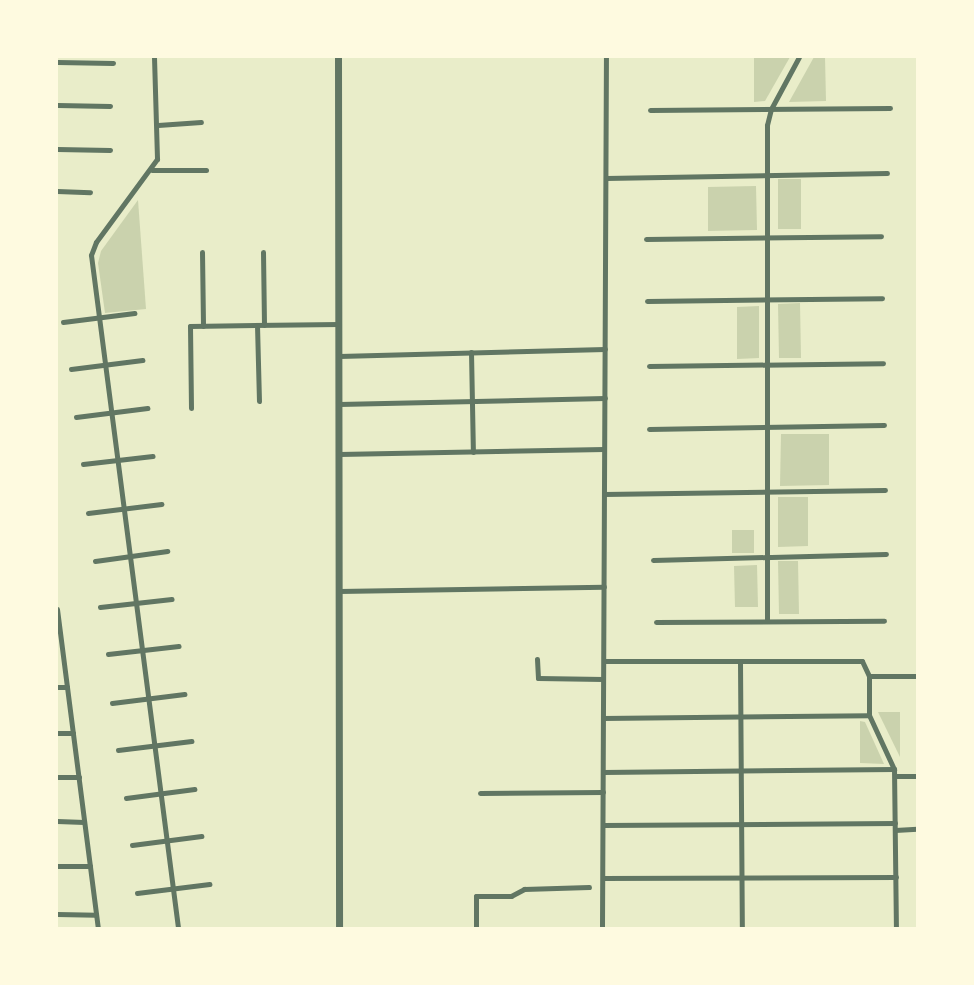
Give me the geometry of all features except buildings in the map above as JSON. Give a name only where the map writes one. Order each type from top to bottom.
[{"type":"street","points":[[154,57],[158,152],[152,170],[94,247],[99,317],[178,928]]},
{"type":"street","points":[[338,57],[339,928]]},
{"type":"street","points":[[602,928],[606,57]]},
{"type":"street","points":[[767,621],[766,175],[771,109],[799,57]]},
{"type":"street","points":[[57,62],[113,63]]},
{"type":"street","points":[[57,105],[110,106]]},
{"type":"street","points":[[650,110],[890,108]]},
{"type":"street","points":[[158,125],[201,122]]},
{"type":"street","points":[[57,149],[110,150]]},
{"type":"street","points":[[152,170],[206,170]]},
{"type":"street","points":[[606,178],[887,173]]},
{"type":"street","points":[[57,191],[90,192]]},
{"type":"street","points":[[646,239],[881,236]]},
{"type":"street","points":[[202,252],[203,326]]},
{"type":"street","points":[[263,252],[264,325]]},
{"type":"street","points":[[647,301],[882,298]]},
{"type":"street","points":[[63,322],[134,313]]},
{"type":"street","points":[[191,408],[190,326],[339,324]]},
{"type":"street","points":[[257,325],[259,401]]},
{"type":"street","points":[[339,356],[605,349]]},
{"type":"street","points":[[471,352],[472,452]]},
{"type":"street","points":[[71,369],[142,360]]},
{"type":"street","points":[[648,366],[883,363]]},
{"type":"street","points":[[339,405],[605,399]]},
{"type":"street","points":[[76,417],[147,408]]},
{"type":"street","points":[[649,429],[884,425]]},
{"type":"street","points":[[339,454],[604,449]]},
{"type":"street","points":[[83,464],[153,456]]},
{"type":"street","points":[[604,494],[885,490]]},
{"type":"street","points":[[88,513],[161,504]]},
{"type":"street","points":[[95,561],[167,551]]},
{"type":"street","points":[[653,560],[886,554]]},
{"type":"street","points":[[339,591],[604,587]]},
{"type":"street","points":[[100,608],[172,598]]},
{"type":"street","points":[[57,609],[59,639],[98,928]]},
{"type":"street","points":[[656,622],[884,621]]},
{"type":"street","points":[[108,654],[179,645]]},
{"type":"street","points":[[537,659],[538,678],[603,679]]},
{"type":"street","points":[[604,661],[862,661],[869,676],[869,715],[894,772],[896,928]]},
{"type":"street","points":[[740,662],[742,928]]},
{"type":"street","points":[[869,676],[917,676]]},
{"type":"street","points":[[57,687],[67,687]]},
{"type":"street","points":[[112,703],[184,694]]},
{"type":"street","points":[[603,718],[869,715]]},
{"type":"street","points":[[57,733],[73,733]]},
{"type":"street","points":[[117,750],[191,741]]},
{"type":"street","points":[[603,772],[894,772],[917,776]]},
{"type":"street","points":[[57,777],[78,777]]},
{"type":"street","points":[[126,798],[194,789]]},
{"type":"street","points":[[480,793],[603,792]]},
{"type":"street","points":[[57,822],[84,822]]},
{"type":"street","points":[[603,825],[895,826],[917,829]]},
{"type":"street","points":[[132,845],[201,836]]},
{"type":"street","points":[[57,866],[90,866]]},
{"type":"street","points":[[603,878],[896,877]]},
{"type":"street","points":[[137,893],[209,884]]},
{"type":"street","points":[[476,928],[476,896],[511,896],[524,888],[589,887]]},
{"type":"street","points":[[57,914],[96,915]]},
{"type":"green space","points":[[754,57],[790,57],[765,101],[754,102]]},
{"type":"green space","points":[[814,57],[825,57],[826,101],[789,102]]},
{"type":"green space","points":[[778,179],[801,179],[801,229],[778,229]]},
{"type":"green space","points":[[756,186],[757,230],[708,231],[708,187]]},
{"type":"green space","points":[[138,200],[146,309],[105,313],[98,263],[101,251]]},
{"type":"green space","points":[[800,303],[801,358],[779,358],[778,304]]},
{"type":"green space","points":[[759,306],[759,358],[737,359],[737,307]]},
{"type":"green space","points":[[781,434],[829,434],[829,485],[780,486]]},
{"type":"green space","points":[[778,497],[808,497],[808,546],[778,547]]},
{"type":"green space","points":[[732,530],[754,530],[754,553],[732,553]]},
{"type":"green space","points":[[778,561],[798,561],[799,614],[779,614]]},
{"type":"green space","points":[[757,565],[758,607],[735,607],[734,566]]},
{"type":"green space","points":[[878,712],[900,712],[900,757]]},
{"type":"green space","points":[[860,721],[865,722],[884,764],[860,763]]}]
